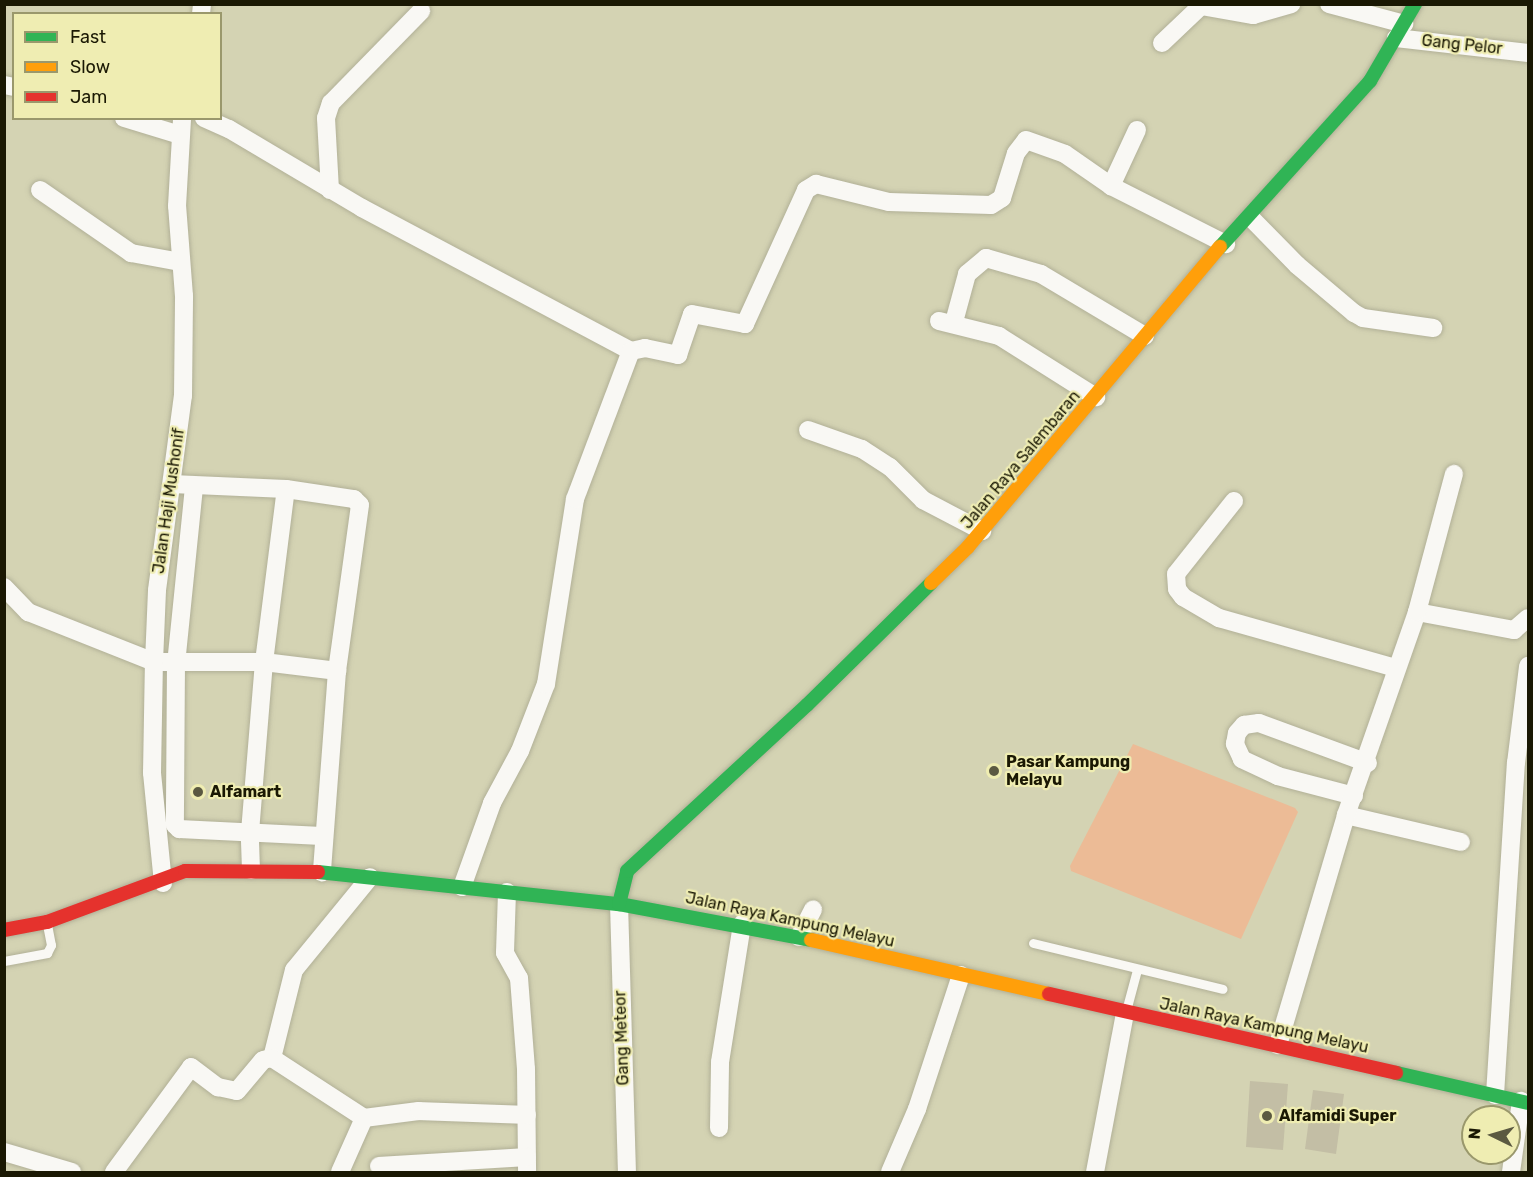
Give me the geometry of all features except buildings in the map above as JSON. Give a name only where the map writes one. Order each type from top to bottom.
[{"type":"main road","name":"Jalan Raya Salembaran","points":[[619,904],[627,871],[807,705],[982,531],[1145,336],[1370,81],[1415,4]]},
{"type":"main road","name":"Jalan Raya Kampung Melayu","points":[[4,930],[47,922],[163,883],[185,872],[251,870],[322,872],[619,904],[742,924],[1125,1013],[1278,1045],[1525,1102]]},
{"type":"street","points":[[1162,43],[1201,6],[1252,15],[1291,4]]},
{"type":"street","name":"Gang Pelor","points":[[1329,4],[1400,31],[1528,53]]},
{"type":"street","points":[[330,190],[326,118],[331,104],[422,11]]},
{"type":"street","points":[[137,120],[181,127]]},
{"type":"street","points":[[209,120],[229,129],[330,190],[631,351],[645,348],[678,354],[692,314],[745,324],[806,190],[816,184],[889,202],[991,205],[1002,198],[1016,153],[1026,140],[1065,154],[1112,186],[1226,244]]},
{"type":"street","name":"Jalan Haji Mushonif","points":[[163,883],[152,773],[154,662],[157,590],[183,396],[181,262],[177,214],[181,127]]},
{"type":"street","points":[[1112,186],[1137,130]]},
{"type":"street","points":[[40,190],[131,253],[181,262]]},
{"type":"street","points":[[1251,218],[1297,265],[1354,313],[1363,318],[1433,328]]},
{"type":"street","points":[[1096,397],[999,336],[947,321],[967,274],[986,258],[1041,274],[1145,336]]},
{"type":"street","points":[[462,887],[492,803],[520,751],[546,684],[575,499],[631,351]]},
{"type":"street","points":[[808,430],[862,449],[890,467],[937,509],[982,531]]},
{"type":"street","points":[[1278,1045],[1347,815],[1368,763],[1396,668],[1417,612],[1454,474]]},
{"type":"street","points":[[172,484],[194,487],[286,489],[354,499],[360,505],[337,671],[322,836],[322,872]]},
{"type":"street","points":[[194,487],[176,663],[175,825],[180,828],[322,836]]},
{"type":"street","points":[[251,870],[250,832],[264,662],[286,489]]},
{"type":"street","points":[[1234,501],[1176,574],[1181,594],[1219,618],[1396,668]]},
{"type":"street","points":[[4,587],[28,612],[154,662],[264,662],[337,671]]},
{"type":"street","points":[[1417,612],[1526,627]]},
{"type":"street","points":[[1495,1095],[1516,763],[1528,666]]},
{"type":"street","points":[[1354,796],[1278,776],[1242,759],[1235,744],[1238,734],[1244,725],[1259,723],[1368,763]]},
{"type":"street","points":[[1347,815],[1461,842]]},
{"type":"street","points":[[272,1058],[294,970],[370,877]]},
{"type":"street","points":[[380,1166],[527,1165],[527,1115],[519,978],[505,953],[507,892]]},
{"type":"street","name":"Gang Meteor","points":[[619,904],[627,1173]]},
{"type":"street","points":[[799,937],[813,909]]},
{"type":"street","points":[[719,1128],[720,1062],[742,924]]},
{"type":"street","points":[[890,1173],[916,1109],[961,975]]},
{"type":"street","points":[[1095,1173],[1125,1013]]},
{"type":"street","points":[[114,1173],[191,1067],[218,1088],[237,1091],[263,1060],[272,1058],[364,1118],[419,1111],[527,1115]]},
{"type":"street","points":[[1511,1173],[1525,1102]]},
{"type":"street","points":[[340,1173],[364,1118]]},
{"type":"street","points":[[4,1152],[72,1173]]},
{"type":"lane","points":[[4,961],[47,953],[51,945],[47,922]]},
{"type":"lane","points":[[1033,943],[1223,989]]},
{"type":"lane","points":[[1125,1013],[1137,969]]},
{"type":"shaded area","points":[[1133,744],[1295,808],[1298,812],[1241,939],[1071,871],[1070,866]]},
{"type":"traffic: fast","points":[[1220,247],[1370,81],[1415,4]]},
{"type":"traffic: fast","points":[[619,904],[627,871],[807,705],[931,583]]},
{"type":"traffic: fast","points":[[318,872],[619,904],[811,940]]},
{"type":"traffic: fast","points":[[1396,1073],[1528,1103]]},
{"type":"traffic: slow","points":[[931,583],[968,547],[1220,247]]},
{"type":"traffic: slow","points":[[811,940],[1049,994]]},
{"type":"traffic: jam","points":[[4,930],[47,922],[185,871],[318,872]]},
{"type":"traffic: jam","points":[[1049,994],[1396,1073]]},
{"type":"place","name":"Pasar Kampung Melayu","points":[[994,771]]},
{"type":"place","name":"Alfamart","points":[[198,792]]},
{"type":"place","name":"Alfamidi Super","points":[[1267,1116]]}]
